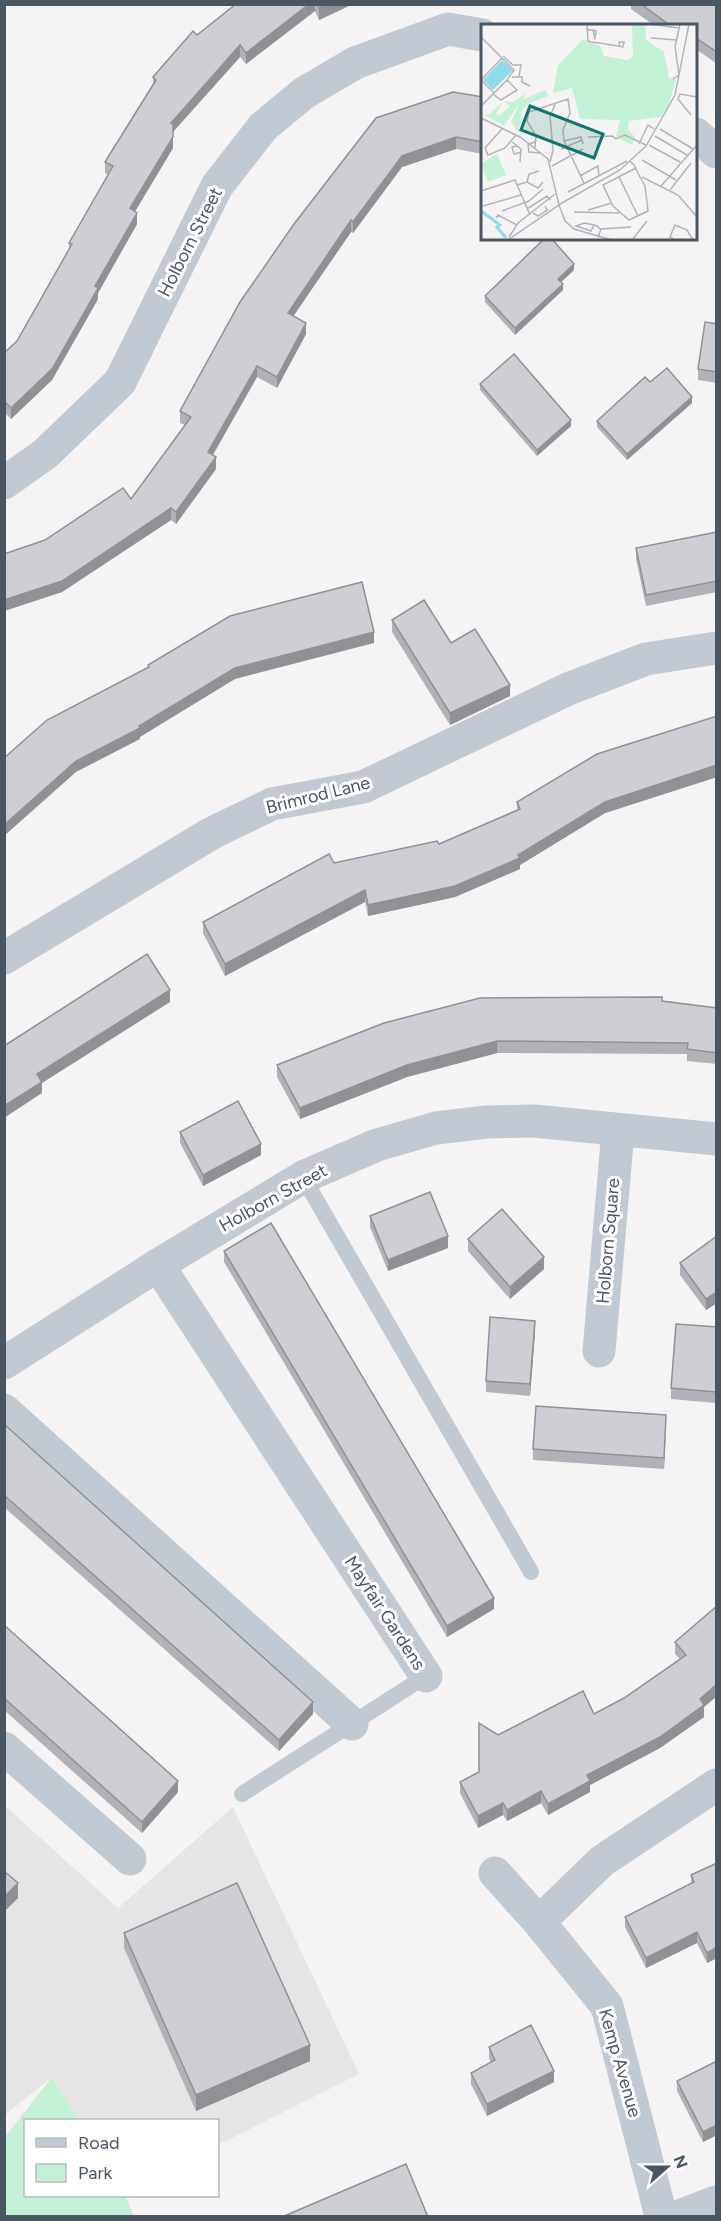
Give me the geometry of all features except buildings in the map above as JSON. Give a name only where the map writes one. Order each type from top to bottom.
[{"type":"street","name":"Holborn Street","points":[[4,483],[45,454],[120,382],[217,186],[263,127],[304,93],[355,63],[448,29],[481,35]]},
{"type":"street","points":[[697,135],[717,152]]},
{"type":"street","name":"Brimrod Lane","points":[[4,958],[212,833],[272,804],[363,787],[568,689],[646,659],[717,648]]},
{"type":"street","name":"Holborn Street","points":[[4,1362],[158,1265],[303,1178],[377,1145],[436,1128],[487,1122],[534,1121],[717,1139]]},
{"type":"street","name":"Holborn Square","points":[[599,1351],[618,1131]]},
{"type":"street","name":"Mayfair Gardens","points":[[158,1265],[426,1676]]},
{"type":"street","points":[[4,1410],[352,1724]]},
{"type":"street","points":[[4,1748],[130,1859]]},
{"type":"street","points":[[539,1922],[603,1861],[717,1785]]},
{"type":"street","name":"Kemp Avenue","points":[[495,1873],[539,1922],[607,2006],[662,2217]]},
{"type":"street","points":[[680,2217],[717,2202]]},
{"type":"lane","points":[[303,1178],[531,1572]]},
{"type":"lane","name":"Mayfair Gardens","points":[[242,1794],[426,1676]]},
{"type":"shaded area","points":[[4,1805],[118,1908],[233,1807],[359,2074],[219,2144],[219,2119],[78,2119],[52,2077],[5,2115]]},
{"type":"green space","points":[[52,2077],[78,2119],[24,2119],[24,2197],[125,2197],[134,2216],[5,2216],[5,2137]]}]
